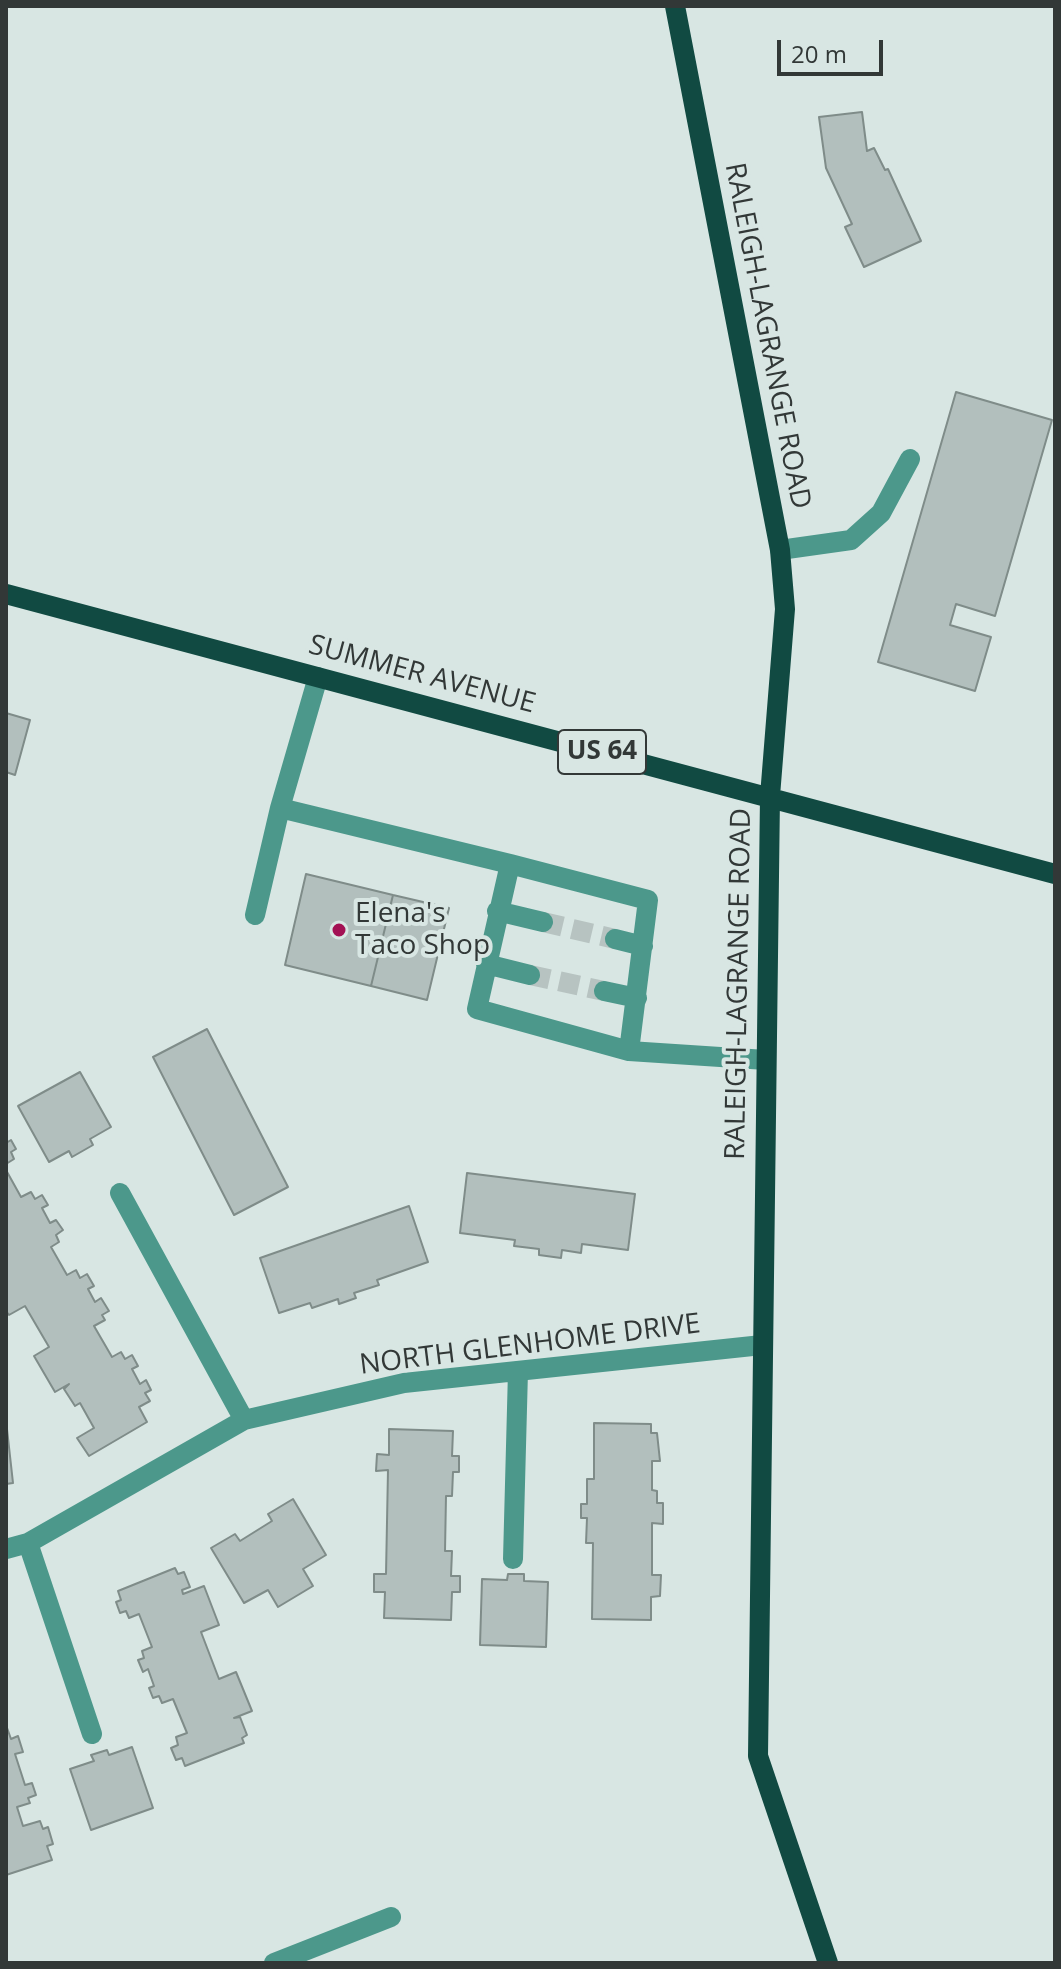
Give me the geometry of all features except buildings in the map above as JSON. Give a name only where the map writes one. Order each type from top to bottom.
[{"type":"main road","name":"RALEIGH-LAGRANGE ROAD","points":[[675,6],[780,550],[785,609],[770,796],[758,1756],[828,1963]]},
{"type":"main road","name":"SUMMER AVENUE","points":[[6,594],[1055,874]]},
{"type":"street","points":[[780,550],[851,540],[881,513],[910,459]]},
{"type":"street","points":[[255,915],[280,808],[318,677]]},
{"type":"street","points":[[280,808],[648,900],[629,1051]]},
{"type":"street","points":[[510,864],[477,1009],[629,1051],[766,1060]]},
{"type":"street","points":[[497,911],[543,922]]},
{"type":"street","points":[[615,939],[643,946]]},
{"type":"street","points":[[486,964],[530,975]]},
{"type":"street","points":[[604,991],[637,998]]},
{"type":"street","points":[[120,1193],[244,1420]]},
{"type":"street","name":"NORTH GLENHOME DRIVE","points":[[6,1549],[28,1543],[244,1420],[404,1383],[762,1345]]},
{"type":"street","points":[[513,1559],[518,1371]]},
{"type":"street","points":[[28,1543],[92,1734]]},
{"type":"street","points":[[274,1963],[391,1917]]},
{"type":"tunnel","points":[[543,922],[615,939]]},
{"type":"tunnel","points":[[530,975],[604,991]]},
{"type":"place","name":"Elena's Taco Shop","points":[[339,930]]}]
